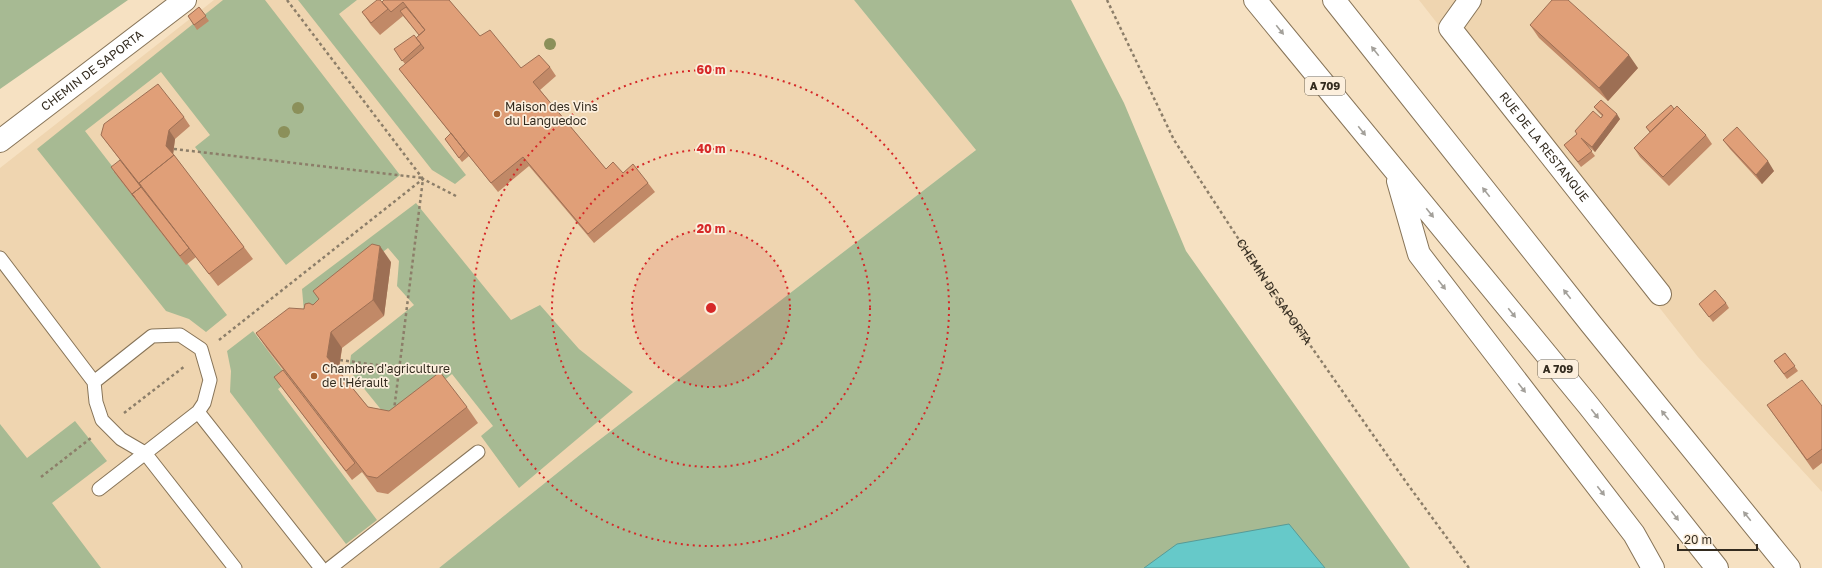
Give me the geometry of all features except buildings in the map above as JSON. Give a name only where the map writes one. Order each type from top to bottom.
[{"type":"main road","name":"CHEMIN DE SAPORTA","points":[[0,141],[185,0]]},
{"type":"main road","name":"A 709","points":[[1255,0],[1588,405],[1717,568]]},
{"type":"main road","points":[[1334,0],[1591,324],[1790,568]]},
{"type":"main road","name":"RUE DE LA RESTANQUE","points":[[1470,0],[1450,28],[1660,294]]},
{"type":"main road","points":[[1396,172],[1419,254],[1634,534],[1653,568]]},
{"type":"lane","points":[[0,258],[94,382],[96,402],[102,420],[121,439],[145,453],[235,568]]},
{"type":"lane","points":[[94,382],[152,336],[180,335],[201,349],[210,380],[204,403],[198,412],[99,489]]},
{"type":"lane","points":[[198,412],[321,568]]},
{"type":"lane","points":[[330,568],[478,452]]},
{"type":"path","points":[[287,0],[423,178],[393,418]]},
{"type":"path","name":"CHEMIN DE SAPORTA","points":[[1107,0],[1174,140],[1275,295],[1406,482],[1469,568]]},
{"type":"path","points":[[174,149],[423,178],[456,196]]},
{"type":"path","points":[[41,477],[202,353],[423,178]]},
{"type":"path","points":[[340,360],[399,368]]},
{"type":"shaded area","points":[[214,0],[854,0],[976,150],[581,454],[439,568],[0,568],[0,168]]},
{"type":"shaded area","points":[[1419,0],[1822,0],[1822,492],[1698,357]]},
{"type":"green space","points":[[0,0],[128,0],[0,89]]},
{"type":"green space","points":[[223,0],[265,0],[400,175],[286,265],[195,147],[210,135],[161,72],[85,131],[227,315],[206,332],[189,319],[166,311],[37,149]]},
{"type":"green space","points":[[298,0],[357,0],[339,14],[466,175],[455,184],[432,170]]},
{"type":"green space","points":[[854,0],[1071,0],[1124,103],[1186,251],[1410,568],[439,568],[581,454],[976,150]]},
{"type":"green space","points":[[416,203],[511,320],[540,305],[579,349],[633,392],[519,488],[481,436],[493,426],[452,374],[403,413],[383,412],[349,370],[351,355],[414,305],[397,286],[399,261],[388,248],[304,312],[302,289]]},
{"type":"green space","points":[[253,331],[290,380],[278,389],[377,520],[346,544],[230,392],[231,371],[227,351]]},
{"type":"green space","points":[[75,421],[107,461],[52,503],[101,568],[0,568],[0,424],[27,458]]},
{"type":"water","points":[[1289,524],[1325,568],[1144,568],[1177,544]]},
{"type":"place","name":"Maison des Vins du Languedoc","points":[[497,114]]},
{"type":"place","name":"Chambre d'agriculture de l'Hérault","points":[[314,376]]}]
